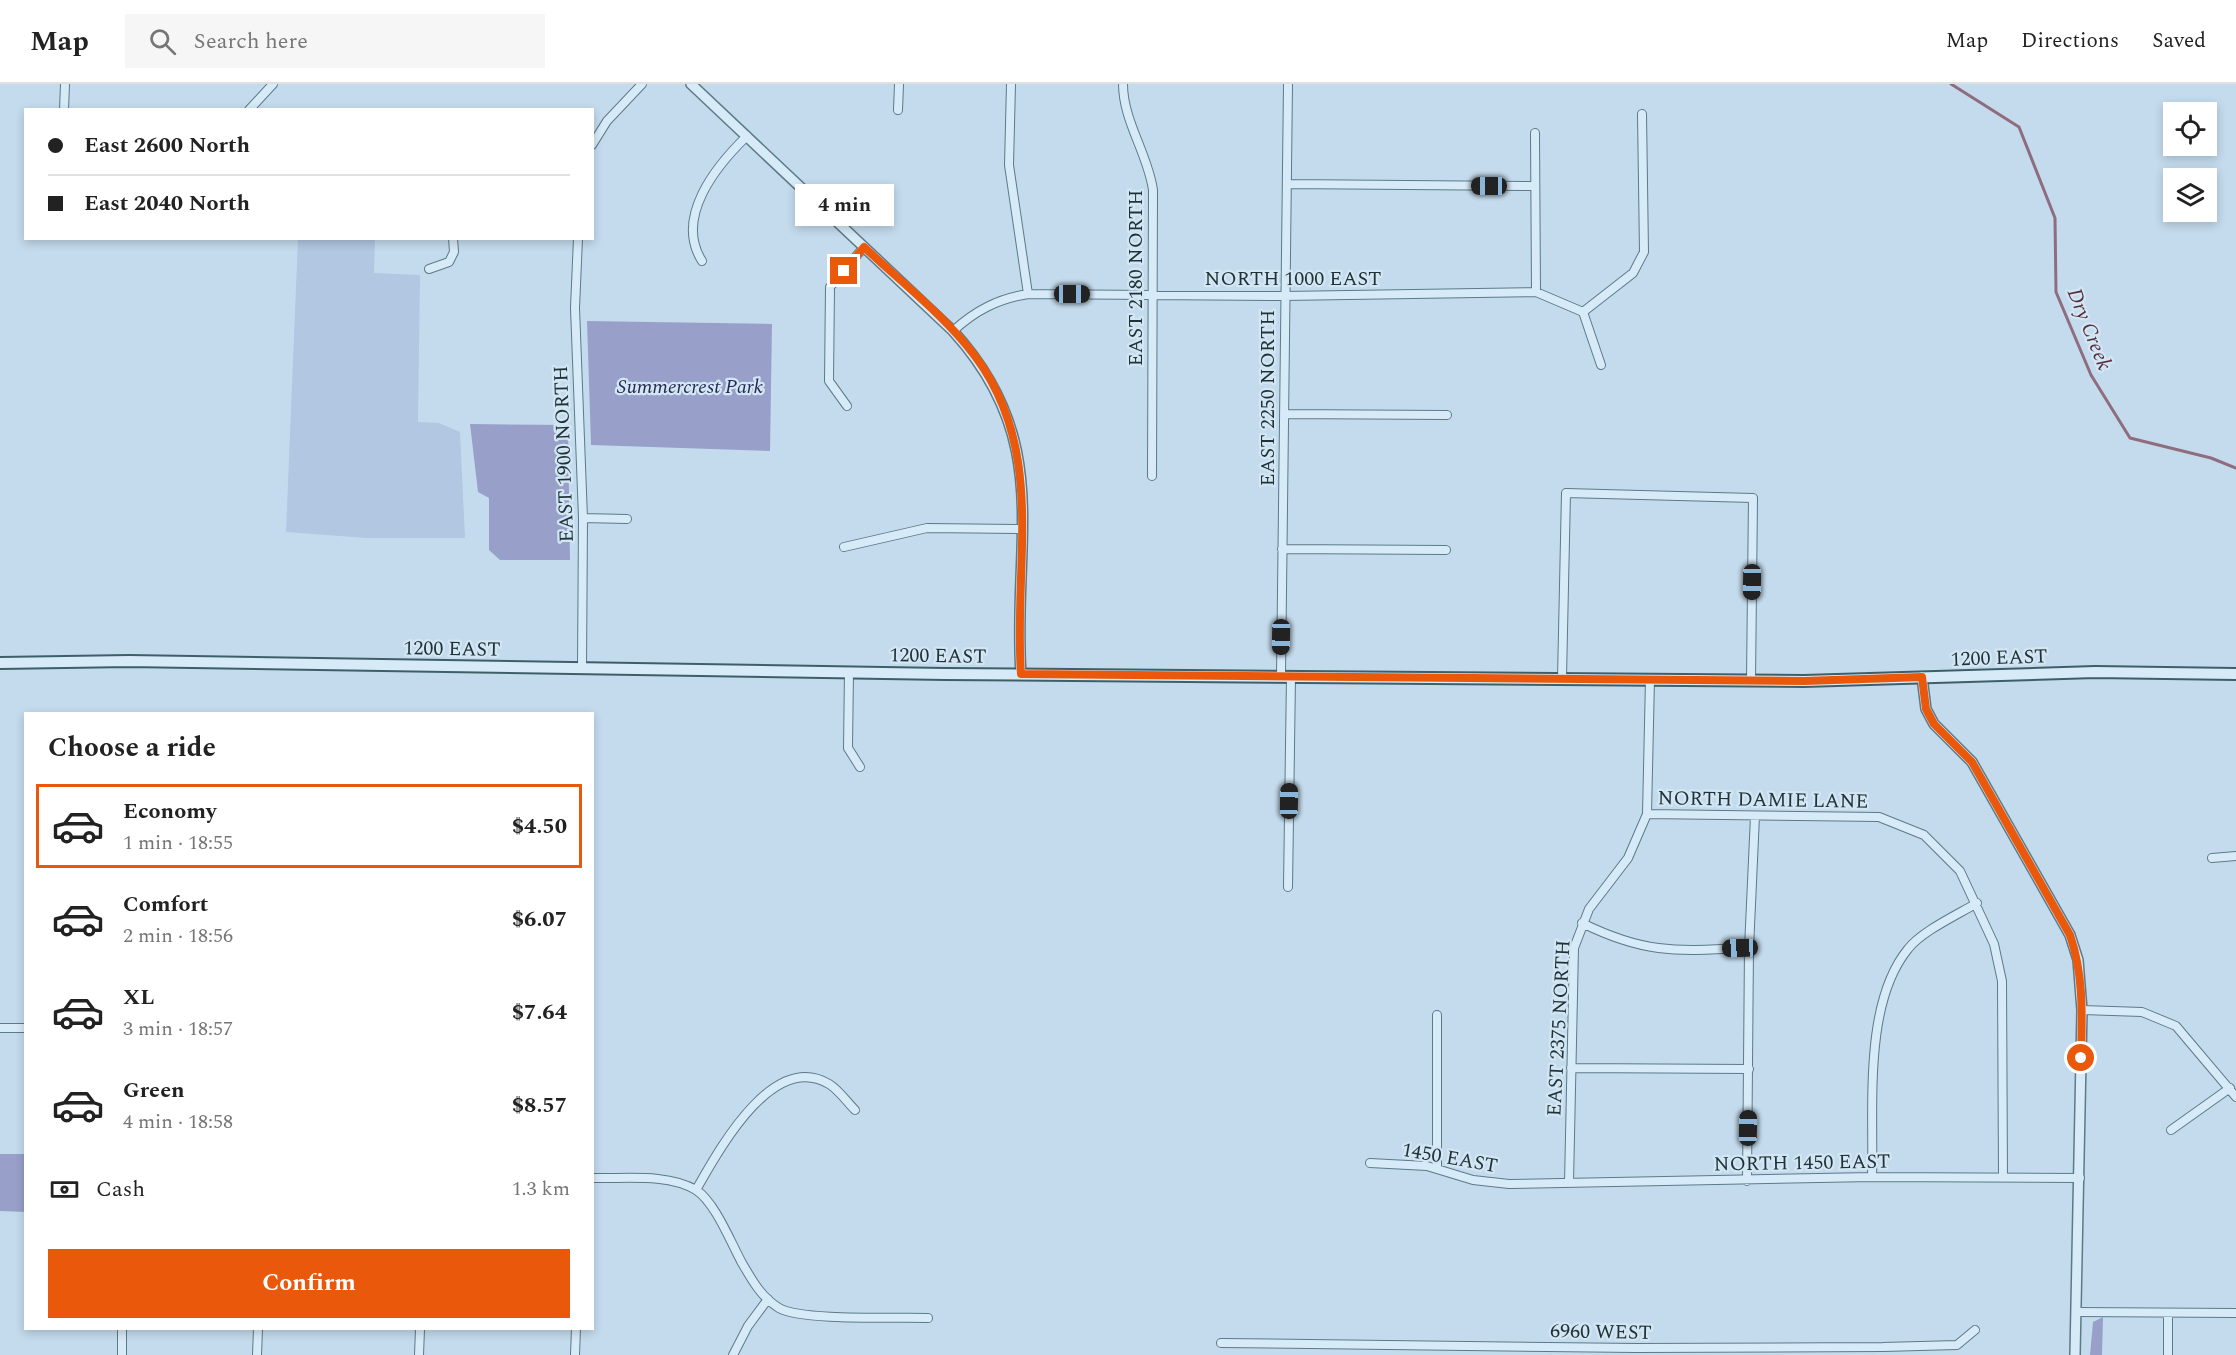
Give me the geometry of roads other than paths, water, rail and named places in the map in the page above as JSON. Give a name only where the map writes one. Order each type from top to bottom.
[{"type":"main road","name":"1200 EAST","points":[[0,663],[129,661],[849,672],[1751,681],[2095,672],[2236,674]]},
{"type":"street","points":[[64,108],[65,84]]},
{"type":"street","points":[[251,108],[273,84]]},
{"type":"street","points":[[594,142],[608,121],[642,84]]},
{"type":"street","points":[[691,84],[953,331],[983,367],[1011,424],[1021,468],[1021,674]]},
{"type":"street","points":[[898,84],[898,110]]},
{"type":"street","points":[[1011,84],[1009,165],[1028,294]]},
{"type":"street","name":"EAST 2180 NORTH","points":[[1123,84],[1128,113],[1147,160],[1154,190],[1152,476]]},
{"type":"street","name":"EAST 2250 NORTH","points":[[1288,84],[1282,549],[1288,887]]},
{"type":"street","points":[[1601,365],[1583,312],[1633,273],[1644,252],[1642,114]]},
{"type":"street","points":[[1535,133],[1536,292]]},
{"type":"street","points":[[702,261],[694,248],[699,202],[712,174],[747,136]]},
{"type":"street","points":[[1287,184],[1534,186]]},
{"type":"street","points":[[429,268],[449,262],[454,252],[453,240]]},
{"type":"street","name":"EAST 1900 NORTH","points":[[578,240],[575,308],[583,518],[582,668]]},
{"type":"street","points":[[847,406],[829,381],[830,287],[864,247]]},
{"type":"street","name":"NORTH 1000 EAST","points":[[953,331],[983,308],[1004,298],[1028,294],[1284,296],[1536,292],[1583,312]]},
{"type":"street","points":[[1284,414],[1447,415]]},
{"type":"street","points":[[1562,678],[1566,493],[1753,498],[1751,681]]},
{"type":"street","points":[[583,518],[627,519]]},
{"type":"street","points":[[844,547],[927,528],[1022,528]]},
{"type":"street","points":[[1282,549],[1446,550]]},
{"type":"street","points":[[849,672],[848,748],[860,767]]},
{"type":"street","points":[[1922,677],[1926,709],[1934,724],[1972,762],[2070,935],[2080,968],[2082,1010],[2080,1178],[2075,1355]]},
{"type":"street","name":"EAST 2375 NORTH","points":[[1569,1183],[1574,948],[1582,923],[1596,896],[1628,858],[1647,814],[1650,680]]},
{"type":"street","name":"NORTH DAMIE LANE","points":[[1647,814],[1879,818],[1924,836],[1960,871],[1977,903],[1994,944],[2002,981],[2002,1176]]},
{"type":"street","points":[[1748,1181],[1749,948],[1755,816]]},
{"type":"street","points":[[2212,858],[2236,856]]},
{"type":"street","points":[[1872,1177],[1876,1029],[1882,996],[1893,972],[1909,947],[1977,903]]},
{"type":"street","points":[[1582,923],[1612,938],[1651,949],[1749,948]]},
{"type":"street","points":[[2082,1010],[2142,1012],[2162,1018],[2187,1036],[2236,1097]]},
{"type":"street","points":[[1437,1015],[1437,1169]]},
{"type":"street","points":[[0,1028],[24,1028]]},
{"type":"street","points":[[1571,1068],[1749,1069]]},
{"type":"street","points":[[696,1190],[752,1105],[767,1091],[796,1080],[815,1078],[830,1085],[855,1110]]},
{"type":"street","points":[[2171,1130],[2230,1088]]},
{"type":"street","name":"1450 EAST","points":[[1370,1163],[1437,1169],[1488,1182],[1524,1184]]},
{"type":"street","name":"NORTH 1450 EAST","points":[[1524,1184],[1872,1177],[2080,1178]]},
{"type":"street","points":[[594,1178],[670,1181],[696,1190],[719,1220],[755,1287],[779,1308],[804,1315],[928,1318]]},
{"type":"street","points":[[733,1355],[748,1326],[768,1299]]},
{"type":"street","points":[[2076,1312],[2236,1313]]},
{"type":"street","points":[[2168,1313],[2168,1355]]},
{"type":"street","points":[[122,1330],[122,1355]]},
{"type":"street","points":[[257,1355],[258,1330]]},
{"type":"street","points":[[419,1355],[420,1330]]},
{"type":"street","points":[[575,1355],[576,1330]]},
{"type":"street","name":"6960 WEST","points":[[1221,1343],[1761,1351],[1957,1345],[1975,1330]]},
{"type":"street","points":[[1340,1346],[1340,1355]]},
{"type":"waterway","name":"Dry Creek","points":[[1951,84],[2019,127],[2055,218],[2056,292],[2091,375],[2130,438],[2211,458],[2236,468]]},
{"type":"park label","name":"Summercrest Park","points":[[690,386]]}]
